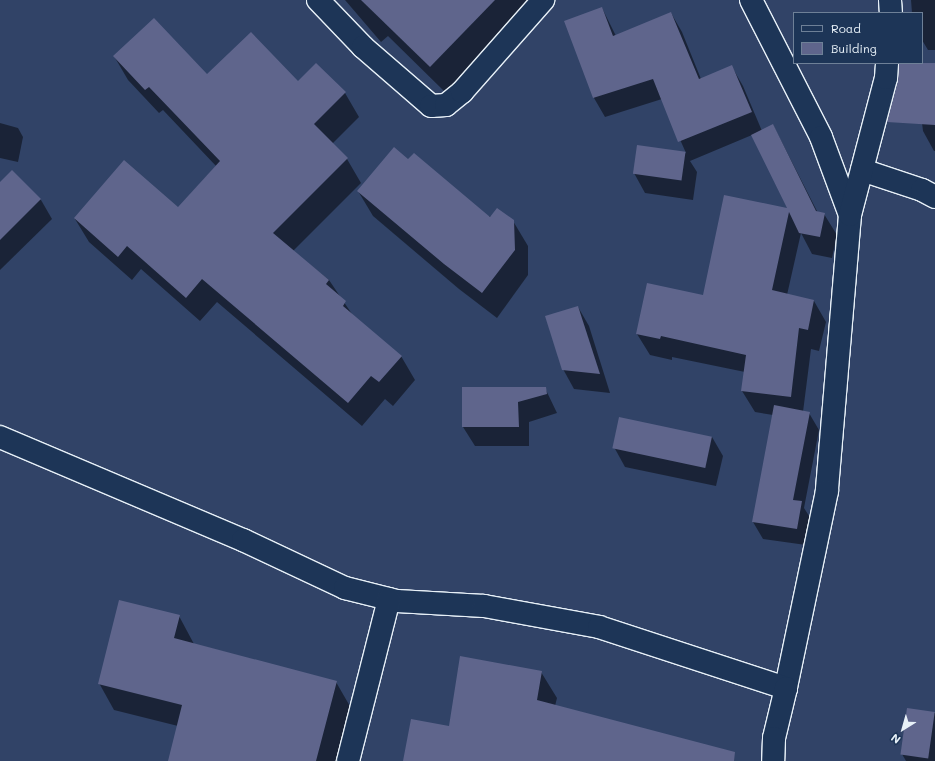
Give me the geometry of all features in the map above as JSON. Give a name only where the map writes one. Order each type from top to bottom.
[{"type":"street","points":[[318,0],[363,47],[431,106],[446,105],[462,92],[543,0]]},
{"type":"street","points":[[751,0],[821,136],[850,214]]},
{"type":"street","points":[[890,0],[891,12]]},
{"type":"street","points":[[773,761],[774,738],[786,688],[827,491],[850,214],[886,78],[887,64]]},
{"type":"street","points":[[862,170],[922,190],[935,198]]},
{"type":"street","points":[[0,437],[243,540],[345,588],[389,599],[484,606],[599,627],[786,688]]},
{"type":"street","points":[[348,761],[389,599]]},
{"type":"building","points":[[361,0],[495,0],[430,67]]},
{"type":"building","points":[[602,7],[613,36],[671,12],[699,79],[732,65],[752,112],[678,142],[653,79],[593,98],[564,21]]},
{"type":"building","points":[[154,18],[207,74],[251,32],[298,81],[316,63],[346,92],[314,124],[348,158],[273,233],[329,280],[326,284],[346,301],[343,306],[402,356],[379,382],[371,376],[348,403],[202,279],[186,298],[127,246],[118,257],[74,218],[124,160],[178,207],[220,161],[149,87],[145,90],[113,56]]},
{"type":"building","points":[[935,63],[935,125],[887,122],[898,81],[899,64]]},
{"type":"building","points":[[773,124],[816,211],[825,213],[820,237],[799,233],[789,212],[772,290],[814,300],[808,330],[799,328],[791,397],[741,391],[746,355],[661,336],[660,339],[636,334],[647,283],[703,295],[724,195],[787,208],[751,135]]},
{"type":"building","points":[[637,145],[686,152],[681,181],[633,174]]},
{"type":"building","points":[[394,147],[408,159],[414,153],[490,217],[497,208],[514,220],[515,250],[482,293],[444,264],[357,191]]},
{"type":"building","points":[[12,170],[41,199],[0,240],[0,182]]},
{"type":"building","points":[[578,306],[600,374],[562,370],[545,316]]},
{"type":"building","points":[[462,387],[546,387],[547,394],[518,402],[519,427],[462,427]]},
{"type":"building","points":[[774,405],[810,412],[793,500],[802,501],[797,529],[752,522]]},
{"type":"building","points":[[619,417],[712,437],[705,468],[612,448]]},
{"type":"building","points":[[119,600],[180,615],[174,638],[337,681],[316,761],[168,761],[182,705],[98,684]]},
{"type":"building","points":[[460,656],[542,671],[537,700],[735,752],[734,761],[403,761],[411,719],[449,726]]},
{"type":"building","points":[[907,708],[935,712],[928,758],[900,755]]}]
